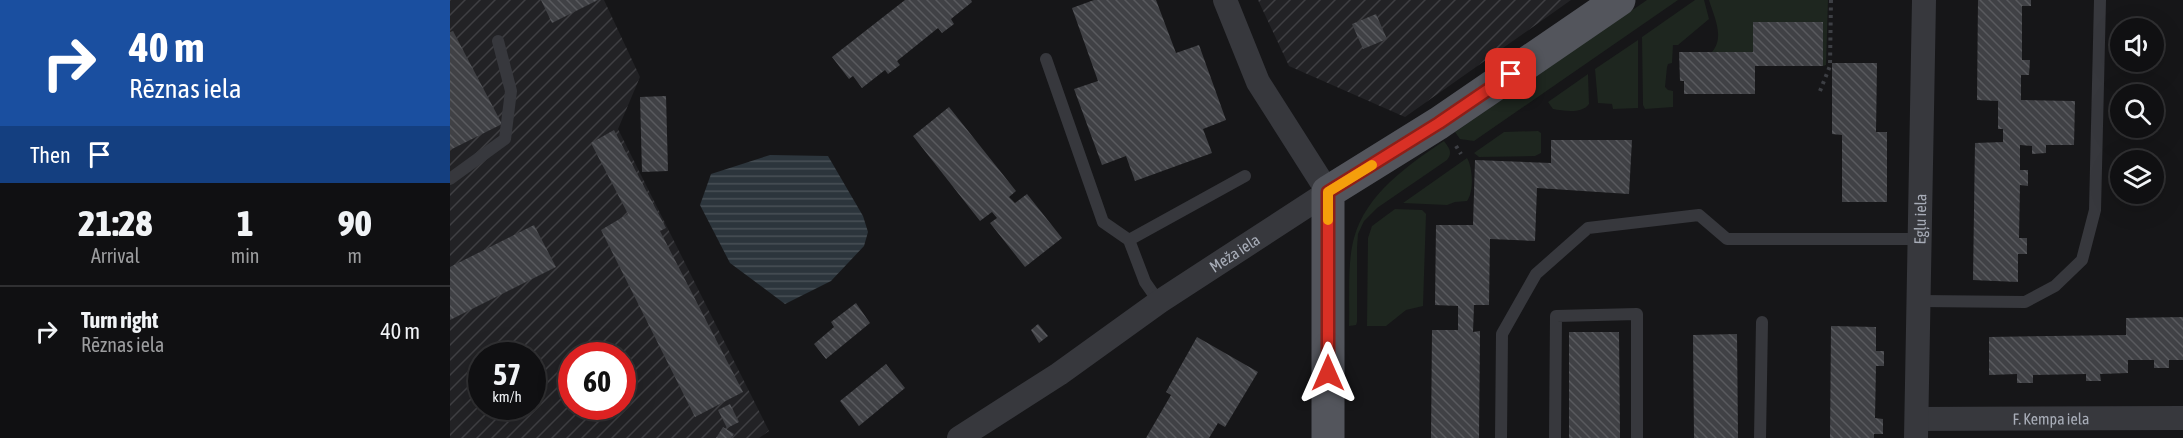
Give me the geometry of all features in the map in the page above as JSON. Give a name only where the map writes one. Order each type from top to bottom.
[{"type":"main road","points":[[1328,438],[1328,192],[1439,123],[1619,0]]},
{"type":"street","points":[[1225,0],[1258,82],[1328,192]]},
{"type":"street","name":"Egļu iela","points":[[1916,429],[1924,0]]},
{"type":"street","name":"Meža iela","points":[[959,438],[1059,374],[1159,302],[1328,192]]},
{"type":"street","name":"F. Kempa iela","points":[[1916,429],[2183,418]]},
{"type":"lane","points":[[1920,300],[2025,302],[2055,286],[2082,260],[2095,210],[2100,0]]},
{"type":"lane","points":[[450,179],[505,140],[511,91],[498,41]]},
{"type":"lane","points":[[1046,59],[1103,222],[1129,240],[1145,282],[1159,302]]},
{"type":"lane","points":[[1129,240],[1245,176]]},
{"type":"lane","points":[[1501,438],[1502,334],[1536,274],[1588,228],[1699,215],[1727,239],[1921,239]]},
{"type":"lane","points":[[1555,438],[1556,316],[1637,314],[1637,438]]},
{"type":"lane","points":[[1760,438],[1762,322]]},
{"type":"path","points":[[1820,92],[1830,66],[1831,0]]},
{"type":"shaded area","points":[[450,0],[604,0],[640,77],[618,129],[769,431],[759,438],[450,438]]},
{"type":"shaded area","points":[[1258,0],[1571,0],[1405,117],[1289,66]]},
{"type":"shaded area","points":[[1647,0],[1678,0],[1474,141],[1460,139],[1455,132]]},
{"type":"shaded area","points":[[1695,0],[1704,0],[1709,19],[1678,45],[1673,45],[1672,63],[1667,67],[1665,87],[1673,91],[1673,107],[1645,109],[1643,105],[1642,37]]},
{"type":"shaded area","points":[[1709,0],[1828,0],[1826,65],[1823,66],[1822,22],[1753,22],[1753,52],[1712,52],[1718,40],[1718,33]]},
{"type":"shaded area","points":[[1638,40],[1638,108],[1613,109],[1612,104],[1598,103],[1595,69]]},
{"type":"shaded area","points":[[1588,74],[1589,104],[1586,107],[1572,111],[1553,109],[1548,102]]},
{"type":"shaded area","points":[[1538,131],[1541,133],[1541,153],[1535,156],[1479,157],[1474,153],[1504,132]]},
{"type":"shaded area","points":[[1444,141],[1450,152],[1447,160],[1377,208],[1364,221],[1358,234],[1357,248],[1357,322],[1356,325],[1349,326],[1350,258],[1360,222],[1378,194],[1390,182]]},
{"type":"shaded area","points":[[770,155],[828,156],[863,216],[868,232],[864,246],[831,281],[785,304],[730,263],[700,205],[711,174]]},
{"type":"shaded area","points":[[1467,158],[1472,180],[1471,192],[1467,201],[1447,205],[1403,203]]},
{"type":"shaded area","points":[[1395,209],[1422,210],[1426,214],[1423,306],[1406,310],[1386,326],[1367,326],[1368,238],[1372,226]]},
{"type":"building","points":[[541,0],[598,0],[552,23]]},
{"type":"building","points":[[905,0],[971,0],[972,2],[951,19],[954,24],[942,33],[938,28],[897,61],[900,65],[888,74],[885,70],[862,88],[853,76],[849,79],[832,57]]},
{"type":"building","points":[[1094,0],[1156,0],[1176,53],[1199,45],[1226,120],[1203,129],[1212,153],[1135,181],[1126,156],[1102,165],[1074,89],[1098,81],[1072,8]]},
{"type":"building","points":[[1978,0],[2031,0],[2031,6],[2022,6],[2022,60],[2030,60],[2029,75],[2021,75],[2021,100],[2075,101],[2074,145],[2046,145],[2046,153],[2032,154],[2032,146],[2020,145],[2020,170],[2028,170],[2028,186],[2020,185],[2019,238],[2027,238],[2027,254],[2018,254],[2018,282],[1973,280],[1975,143],[2003,142],[2003,129],[1998,129],[1998,101],[1977,100]]},
{"type":"building","points":[[1376,14],[1387,39],[1363,49],[1352,24]]},
{"type":"building","points":[[1753,22],[1823,22],[1823,66],[1755,66],[1755,94],[1684,94],[1684,81],[1680,81],[1679,52],[1753,52]]},
{"type":"building","points":[[453,31],[502,124],[450,150],[450,32]]},
{"type":"building","points":[[1832,63],[1877,63],[1876,132],[1887,132],[1887,202],[1842,202],[1842,135],[1832,134]]},
{"type":"building","points":[[666,96],[668,171],[642,172],[640,97]]},
{"type":"building","points":[[949,107],[1016,191],[1009,197],[1015,203],[1027,194],[1062,238],[1025,267],[990,223],[997,218],[992,212],[980,221],[913,136]]},
{"type":"building","points":[[614,130],[666,228],[660,231],[743,392],[695,417],[601,230],[628,214],[591,143]]},
{"type":"building","points":[[1551,140],[1632,140],[1629,194],[1537,188],[1535,241],[1490,239],[1489,305],[1474,305],[1473,332],[1480,331],[1479,438],[1431,438],[1432,330],[1458,330],[1458,306],[1435,305],[1436,225],[1473,225],[1475,160],[1551,163]]},
{"type":"building","points":[[534,225],[556,267],[450,320],[450,267]]},
{"type":"building","points":[[856,303],[870,323],[826,359],[814,344],[834,327],[831,322]]},
{"type":"building","points":[[2183,317],[2183,360],[2169,360],[2169,368],[2154,368],[2154,360],[2128,360],[2128,373],[2100,374],[2101,381],[2086,381],[2086,374],[2033,375],[2033,383],[2017,383],[2017,374],[1989,375],[1989,337],[2126,335],[2126,318]]},
{"type":"building","points":[[1038,324],[1048,336],[1039,343],[1031,330]]},
{"type":"building","points":[[1831,326],[1876,327],[1876,351],[1884,351],[1884,366],[1876,366],[1875,418],[1883,419],[1883,434],[1874,434],[1874,438],[1830,438]]},
{"type":"building","points":[[1569,332],[1619,332],[1620,438],[1569,438]]},
{"type":"building","points":[[1737,334],[1738,438],[1694,438],[1693,335]]},
{"type":"building","points":[[1197,337],[1258,372],[1225,427],[1218,423],[1209,438],[1146,438],[1171,395],[1166,392]]},
{"type":"building","points":[[886,364],[905,388],[859,426],[840,401]]},
{"type":"building","points":[[730,404],[739,422],[727,428],[718,410]]},
{"type":"building","points":[[723,427],[734,434],[731,438],[716,438]]},
{"type":"slow traffic","points":[[1328,220],[1328,192],[1372,165]]},
{"type":"route","points":[[1328,373],[1328,192],[1439,123],[1511,74]]}]
